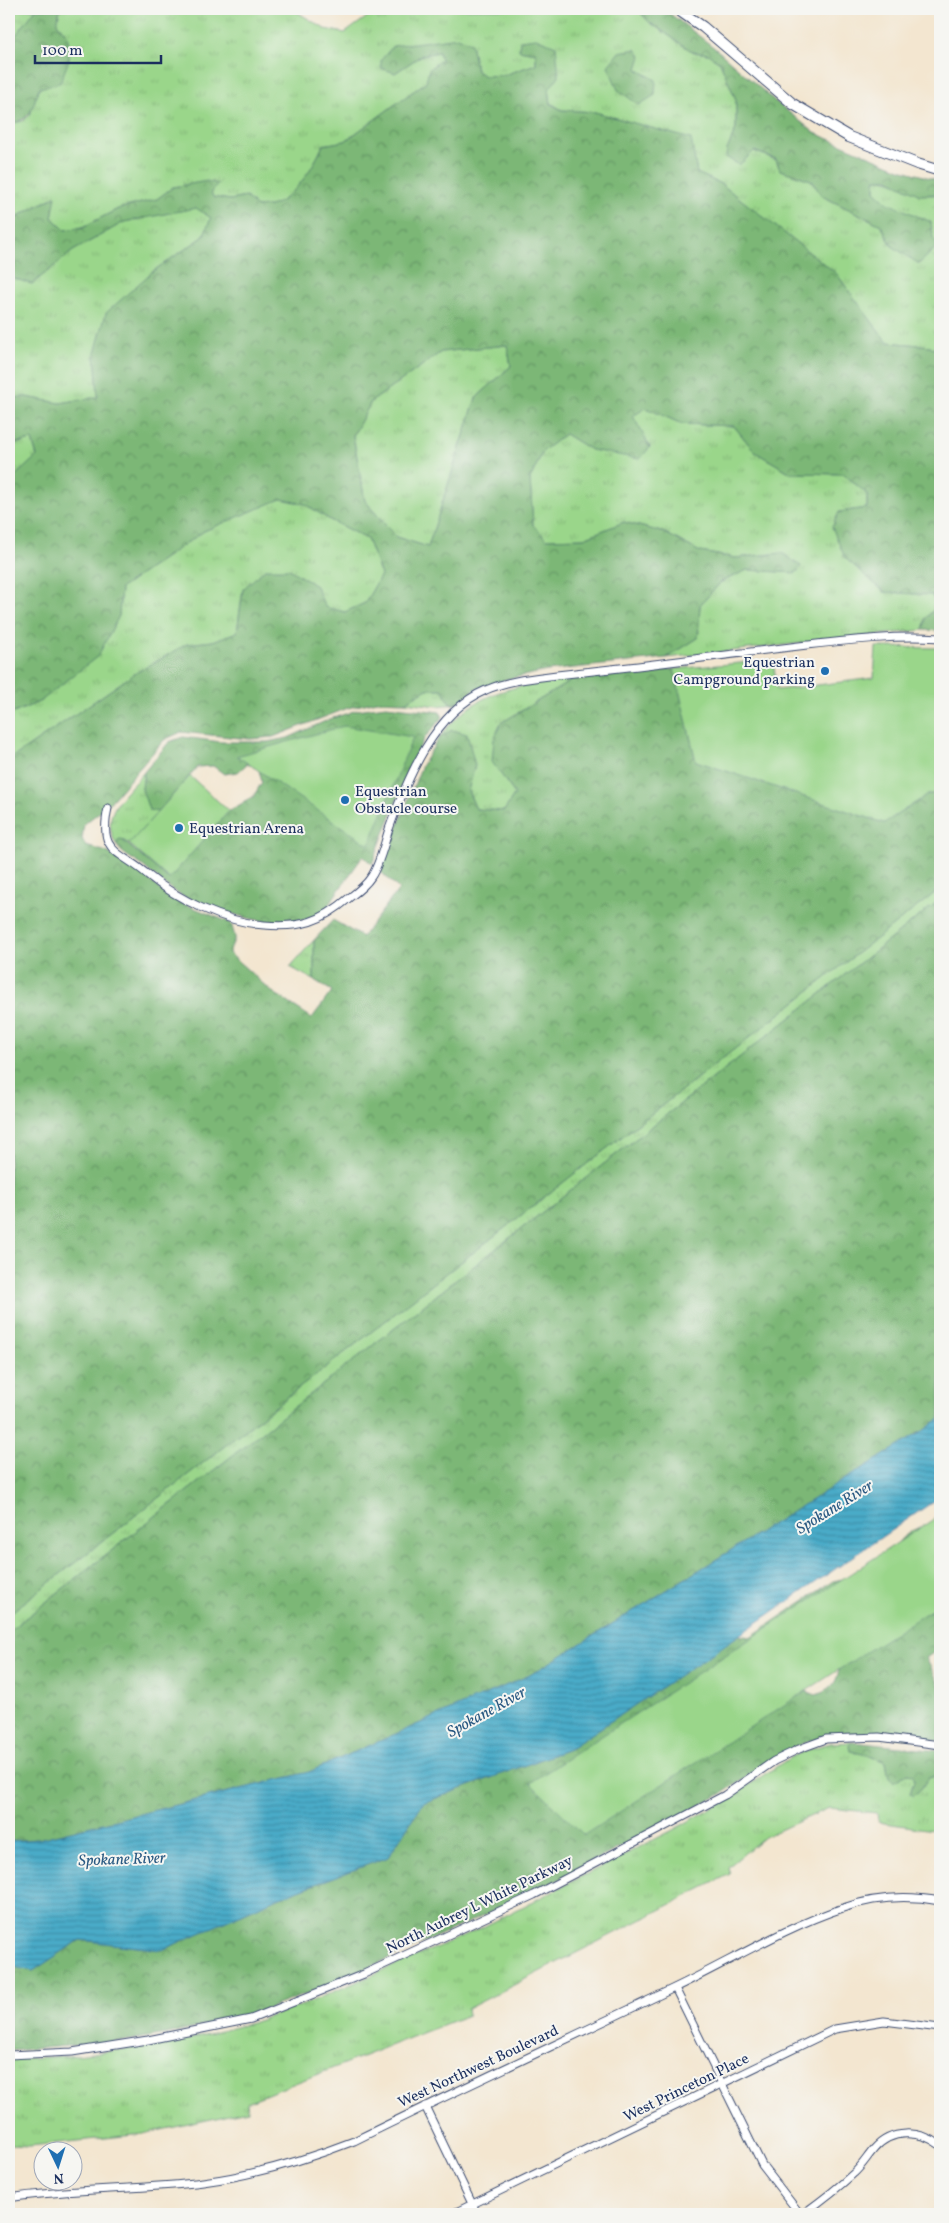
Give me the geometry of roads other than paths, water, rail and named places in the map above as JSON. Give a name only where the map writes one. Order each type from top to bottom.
[{"type":"main road","points":[[677,9],[703,27],[793,104],[849,136],[917,164],[940,171]]},
{"type":"street","points":[[108,808],[104,827],[109,845],[119,856],[139,867],[160,885],[184,900],[255,924],[279,926],[315,921],[331,914],[366,884],[373,875],[400,799],[419,756],[454,711],[464,702],[486,690],[535,678],[870,638],[912,636],[940,638]]},
{"type":"street","name":"North Aubrey L White Parkway","points":[[9,2055],[72,2052],[148,2040],[251,2020],[364,1974],[534,1895],[725,1795],[774,1761],[799,1749],[826,1739],[879,1737],[940,1745]]},
{"type":"street","name":"West Northwest Boulevard","points":[[9,2198],[41,2193],[202,2182],[262,2172],[308,2158],[354,2141],[675,1988],[788,1931],[844,1908],[881,1899],[919,1897],[940,1901]]},
{"type":"street","points":[[675,1988],[762,2165],[802,2214],[838,2188],[859,2168],[875,2147],[888,2138],[902,2134],[918,2134],[933,2139],[940,2145]]},
{"type":"street","name":"West Princeton Place","points":[[452,2214],[835,2029],[884,2021],[940,2028]]},
{"type":"street","points":[[425,2106],[477,2214]]},
{"type":"water","name":"Spokane River","points":[[940,1418],[940,1497],[716,1651],[569,1749],[423,1803],[388,1857],[275,1899],[162,1950],[80,1940],[33,1971],[9,1966],[9,1841],[39,1839],[309,1772],[530,1675],[926,1429]]},
{"type":"place","name":"Equestrian Campground parking","points":[[825,671]]},
{"type":"place","name":"Equestrian Obstacle course","points":[[345,800]]},
{"type":"place","name":"Equestrian Arena","points":[[179,828]]}]
